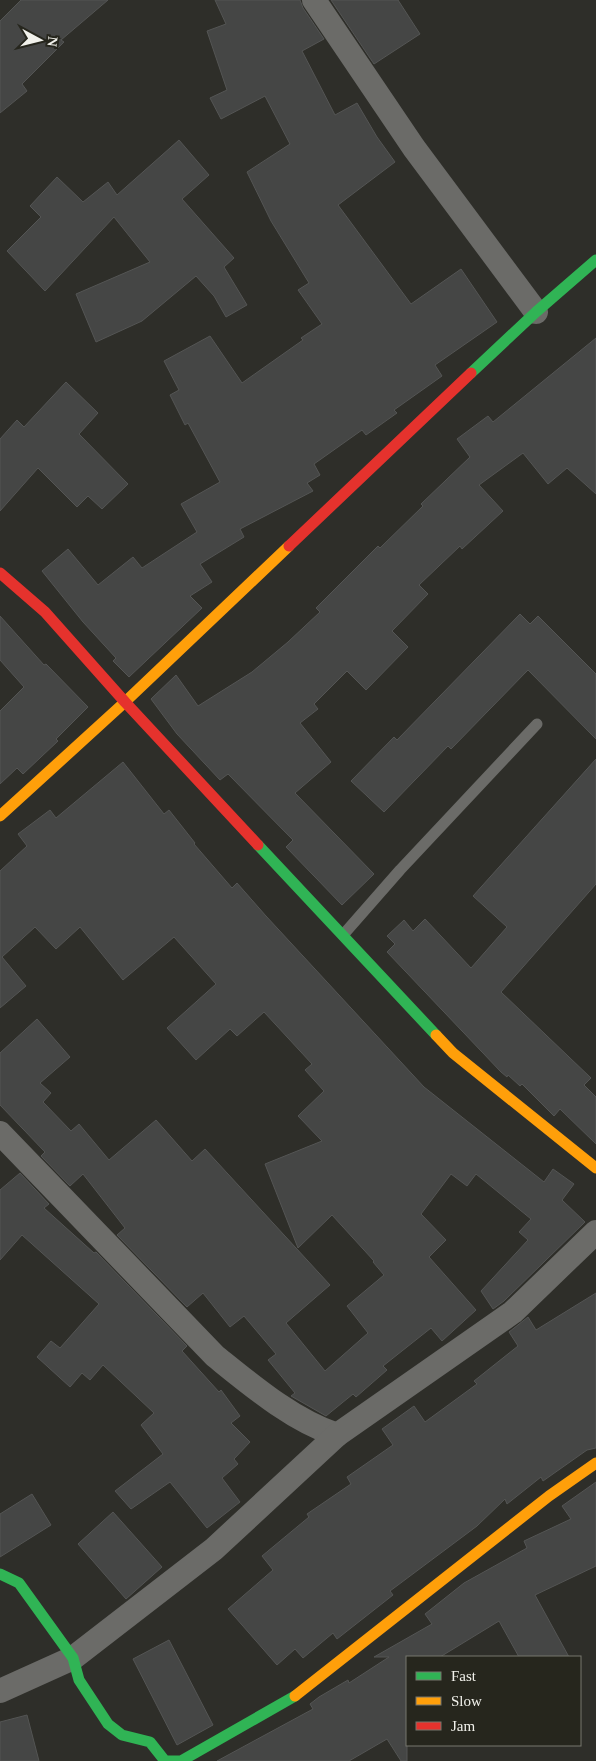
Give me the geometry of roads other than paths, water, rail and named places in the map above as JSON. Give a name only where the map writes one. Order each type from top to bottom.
[{"type":"street","points":[[314,0],[414,148],[536,312]]},
{"type":"street","points":[[0,816],[125,702],[536,312],[596,260]]},
{"type":"street","points":[[2,578],[45,612],[125,702],[342,937],[453,1052],[534,1120],[596,1168]]},
{"type":"street","points":[[0,1133],[215,1356],[254,1387],[305,1422],[336,1435]]},
{"type":"street","points":[[0,1691],[72,1658],[214,1549],[336,1435],[512,1312],[596,1232]]},
{"type":"street","points":[[0,1574],[19,1584],[72,1658],[79,1680],[108,1724],[122,1735],[150,1742],[165,1761],[181,1761],[290,1700],[549,1496],[596,1464]]},
{"type":"lane","points":[[342,937],[400,870],[537,724]]}]
